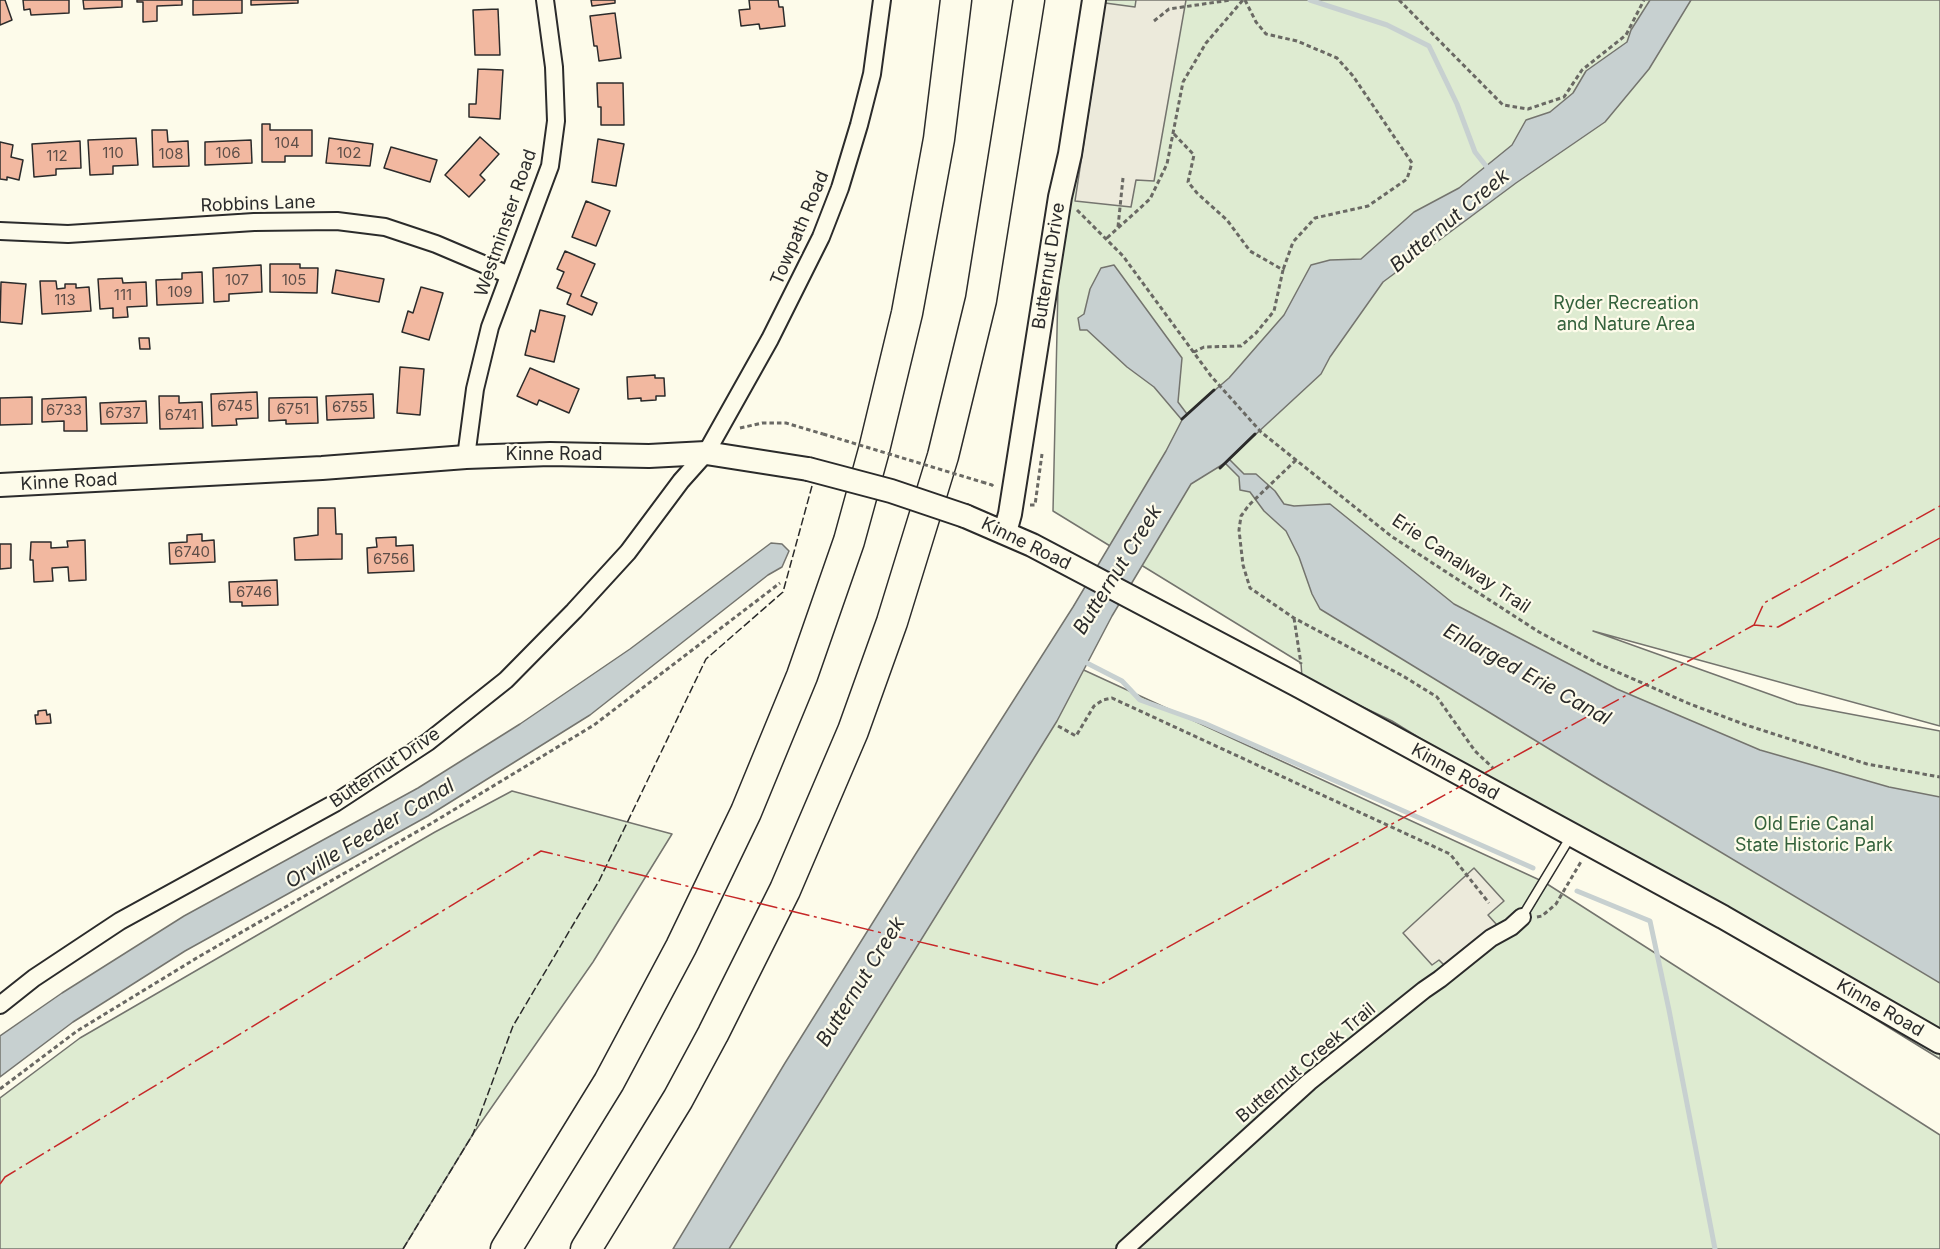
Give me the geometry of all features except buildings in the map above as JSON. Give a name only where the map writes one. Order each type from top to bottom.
[{"type":"highway","points":[[506,1249],[609,1082],[681,947],[747,812],[802,676],[849,541],[907,313],[939,139],[956,0]]},
{"type":"highway","points":[[586,1249],[678,1100],[785,890],[853,730],[892,622],[943,456],[981,300],[1029,0]]},
{"type":"street","name":"Westminster Road","points":[[466,457],[475,389],[490,327],[550,165],[552,154],[556,121],[555,89],[545,0]]},
{"type":"street","name":"Towpath Road","points":[[706,453],[790,303],[821,237],[854,146],[872,74],[882,0]]},
{"type":"street","name":"Butternut Drive","points":[[1005,532],[1010,514],[1058,209],[1070,154],[1094,0]]},
{"type":"street","name":"Robbins Lane","points":[[0,231],[68,234],[254,222],[337,221],[385,228],[436,244],[509,275]]},
{"type":"street","name":"Butternut Drive","points":[[0,1005],[34,978],[120,921],[335,803],[428,742],[506,680],[574,611],[628,552],[681,481],[706,453]]},
{"type":"street","name":"Kinne Road","points":[[0,485],[322,468],[466,457],[550,454],[649,456],[706,453],[808,469],[891,491],[1005,532],[1181,623],[1723,917],[1940,1042]]},
{"type":"street","name":"Butternut Creek Trail","points":[[1125,1249],[1309,1082],[1491,938],[1511,927],[1522,917]]},
{"type":"lane","points":[[1522,917],[1581,841]]},
{"type":"path","points":[[1154,21],[1169,9],[1232,0]]},
{"type":"path","points":[[1107,238],[1150,199],[1167,164],[1183,82],[1206,43],[1244,0],[1256,22],[1266,34],[1297,41],[1337,58],[1353,76],[1412,163],[1407,179],[1368,206],[1315,218],[1293,242],[1283,270],[1274,310],[1256,333],[1241,346],[1204,347],[1194,352]]},
{"type":"path","points":[[1400,0],[1503,105],[1528,109],[1564,97],[1582,70],[1626,35],[1644,0]]},
{"type":"path","points":[[1174,134],[1194,155],[1188,182],[1227,220],[1250,251],[1283,270]]},
{"type":"path","points":[[1117,228],[1124,178]]},
{"type":"path","name":"Erie Canalway Trail","points":[[1075,209],[1123,256],[1211,376],[1261,432],[1391,536],[1539,632],[1599,664],[1690,704],[1746,725],[1867,764],[1940,777]]},
{"type":"path","points":[[720,426],[745,428],[762,423],[786,423],[982,482]]},
{"type":"path","points":[[1296,460],[1240,516],[1239,530],[1243,565],[1250,588],[1294,618],[1404,676],[1437,697],[1475,751],[1495,769]]},
{"type":"path","points":[[0,1089],[77,1031],[200,956],[432,823],[594,725],[780,583]]},
{"type":"path","points":[[1294,618],[1301,666],[1299,686]]},
{"type":"path","points":[[1058,726],[1076,736],[1094,706],[1103,700],[1112,699],[1450,854],[1489,903]]},
{"type":"path","points":[[1522,917],[1542,916],[1556,904],[1581,841]]},
{"type":"green space","name":"Ryder Recreation and Nature Area","points":[[1094,0],[1940,0],[1940,726],[1593,631],[1797,704],[1940,731],[1940,1059],[1392,721],[1302,678],[1301,663],[1053,511],[1060,197]]},
{"type":"green space","points":[[1062,660],[1544,882],[1940,1135],[1940,1249],[694,1249]]},
{"type":"green space","points":[[512,791],[672,834],[593,962],[473,1134],[403,1249],[0,1249],[0,1098],[80,1038],[435,832]]},
{"type":"shaded area","points":[[1136,0],[1186,0],[1154,181],[1136,180],[1131,207],[1075,201],[1105,3],[1135,7]]},
{"type":"shaded area","points":[[1474,868],[1504,901],[1488,915],[1497,925],[1448,969],[1439,960],[1432,965],[1403,933]]},
{"type":"water","points":[[1650,0],[1691,0],[1649,69],[1605,122],[1516,183],[1383,282],[1330,357],[1321,374],[1229,459],[1244,474],[1256,474],[1275,491],[1284,504],[1294,506],[1330,504],[1454,604],[1617,689],[1760,750],[1889,787],[1940,797],[1940,983],[1320,609],[1286,531],[1264,511],[1250,492],[1240,490],[1239,477],[1225,463],[1191,484],[1112,616],[1057,721],[729,1249],[673,1249],[785,1063],[1073,607],[1182,420],[1154,387],[1127,367],[1087,330],[1080,330],[1078,318],[1084,314],[1090,289],[1101,268],[1114,265],[1182,358],[1178,402],[1187,414],[1229,378],[1284,315],[1311,265],[1330,260],[1361,259],[1414,212],[1459,188],[1512,145],[1526,120],[1550,112],[1573,93],[1586,71],[1627,42],[1631,30]]},
{"type":"water","name":"Orville Feeder Canal","points":[[771,543],[782,544],[789,551],[782,567],[768,575],[590,715],[428,816],[185,951],[73,1022],[0,1077],[0,1036],[62,993],[184,916],[418,788],[520,724],[630,649]]},
{"type":"waterway","name":"Butternut Creek","points":[[1310,0],[1387,25],[1429,46],[1457,104],[1475,152],[1490,171]]},
{"type":"waterway","points":[[1081,660],[1122,681],[1140,700],[1204,723],[1533,868]]},
{"type":"waterway","points":[[1577,891],[1650,921],[1715,1249]]},
{"type":"fence","points":[[403,1249],[473,1134],[513,1026],[599,881],[706,659],[783,592],[812,486]]},
{"type":"wall","points":[[1182,419],[1214,390]]},
{"type":"wall","points":[[1220,468],[1255,434]]},
{"type":"power","points":[[1754,625],[1764,603],[1940,506]]},
{"type":"power","points":[[0,1184],[5,1177],[541,851],[1099,985],[1754,625],[1778,627],[1940,538]]},
{"type":"water label","name":"Enlarged Erie Canal","points":[[1527,675]]},
{"type":"park label","name":"Old Erie Canal State Historic Park","points":[[1814,835]]}]
